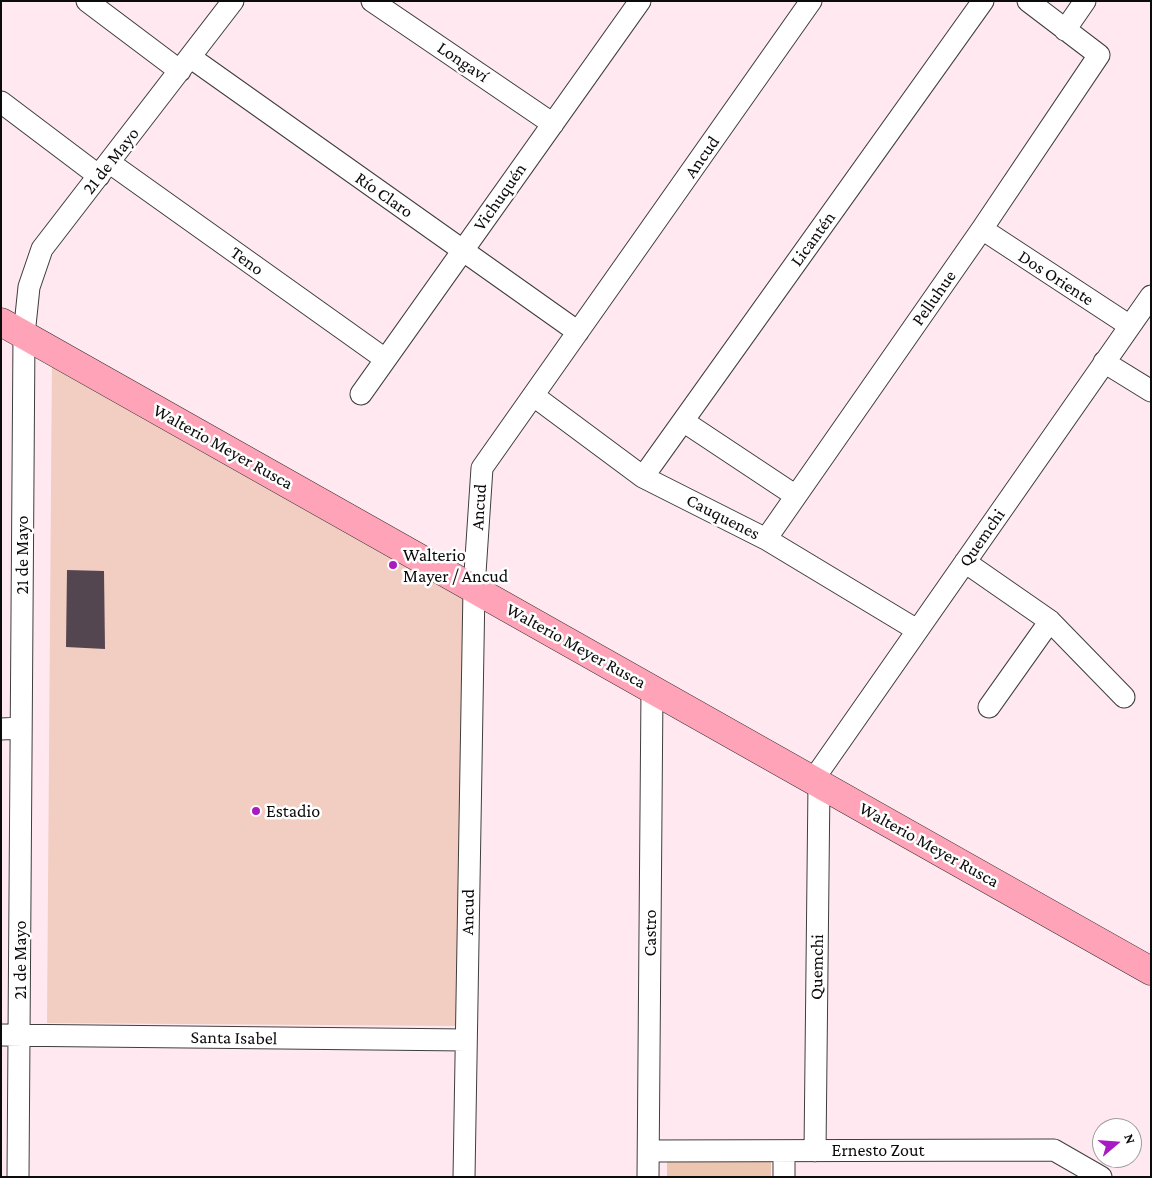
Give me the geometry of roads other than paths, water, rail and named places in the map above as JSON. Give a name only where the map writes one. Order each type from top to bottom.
[{"type":"street","name":"Río Claro","points":[[87,1],[185,64],[462,251],[578,332]]},
{"type":"street","name":"21 de Mayo","points":[[18,1177],[10,1035],[13,328],[42,249],[105,170],[233,1]]},
{"type":"street","name":"Longaví","points":[[372,1],[553,124]]},
{"type":"street","name":"Ancud","points":[[464,1177],[474,588],[482,468],[811,1]]},
{"type":"street","name":"Licantén","points":[[643,477],[983,1]]},
{"type":"street","points":[[1028,1],[1066,30],[1085,1]]},
{"type":"street","name":"Vichuquén","points":[[361,394],[553,124],[633,4]]},
{"type":"street","name":"Pelluhue","points":[[766,539],[982,229],[1099,55],[1066,30]]},
{"type":"street","name":"Teno","points":[[1,102],[105,170],[385,360]]},
{"type":"street","name":"Dos Oriente","points":[[982,229],[1130,326]]},
{"type":"street","name":"Quemchi","points":[[815,1151],[816,782],[917,630],[1151,296]]},
{"type":"street","name":"Walterio Meyer Rusca","points":[[13,328],[1151,971]]},
{"type":"street","points":[[1104,362],[1151,390]]},
{"type":"street","name":"Cauquenes","points":[[534,396],[643,477],[766,539],[917,630]]},
{"type":"street","points":[[683,421],[796,496]]},
{"type":"street","points":[[964,562],[1050,621],[1124,697]]},
{"type":"street","points":[[989,707],[1050,621]]},
{"type":"street","name":"Castro","points":[[648,1177],[652,689]]},
{"type":"street","name":"Santa Isabel","points":[[10,1035],[466,1040]]},
{"type":"street","name":"Ernesto Zout","points":[[649,1151],[1054,1150],[1101,1177]]},
{"type":"street","points":[[784,1151],[784,1177]]},
{"type":"place","name":"Walterio Mayer / Ancud","points":[[393,565]]},
{"type":"place","name":"Estadio","points":[[256,811]]}]
